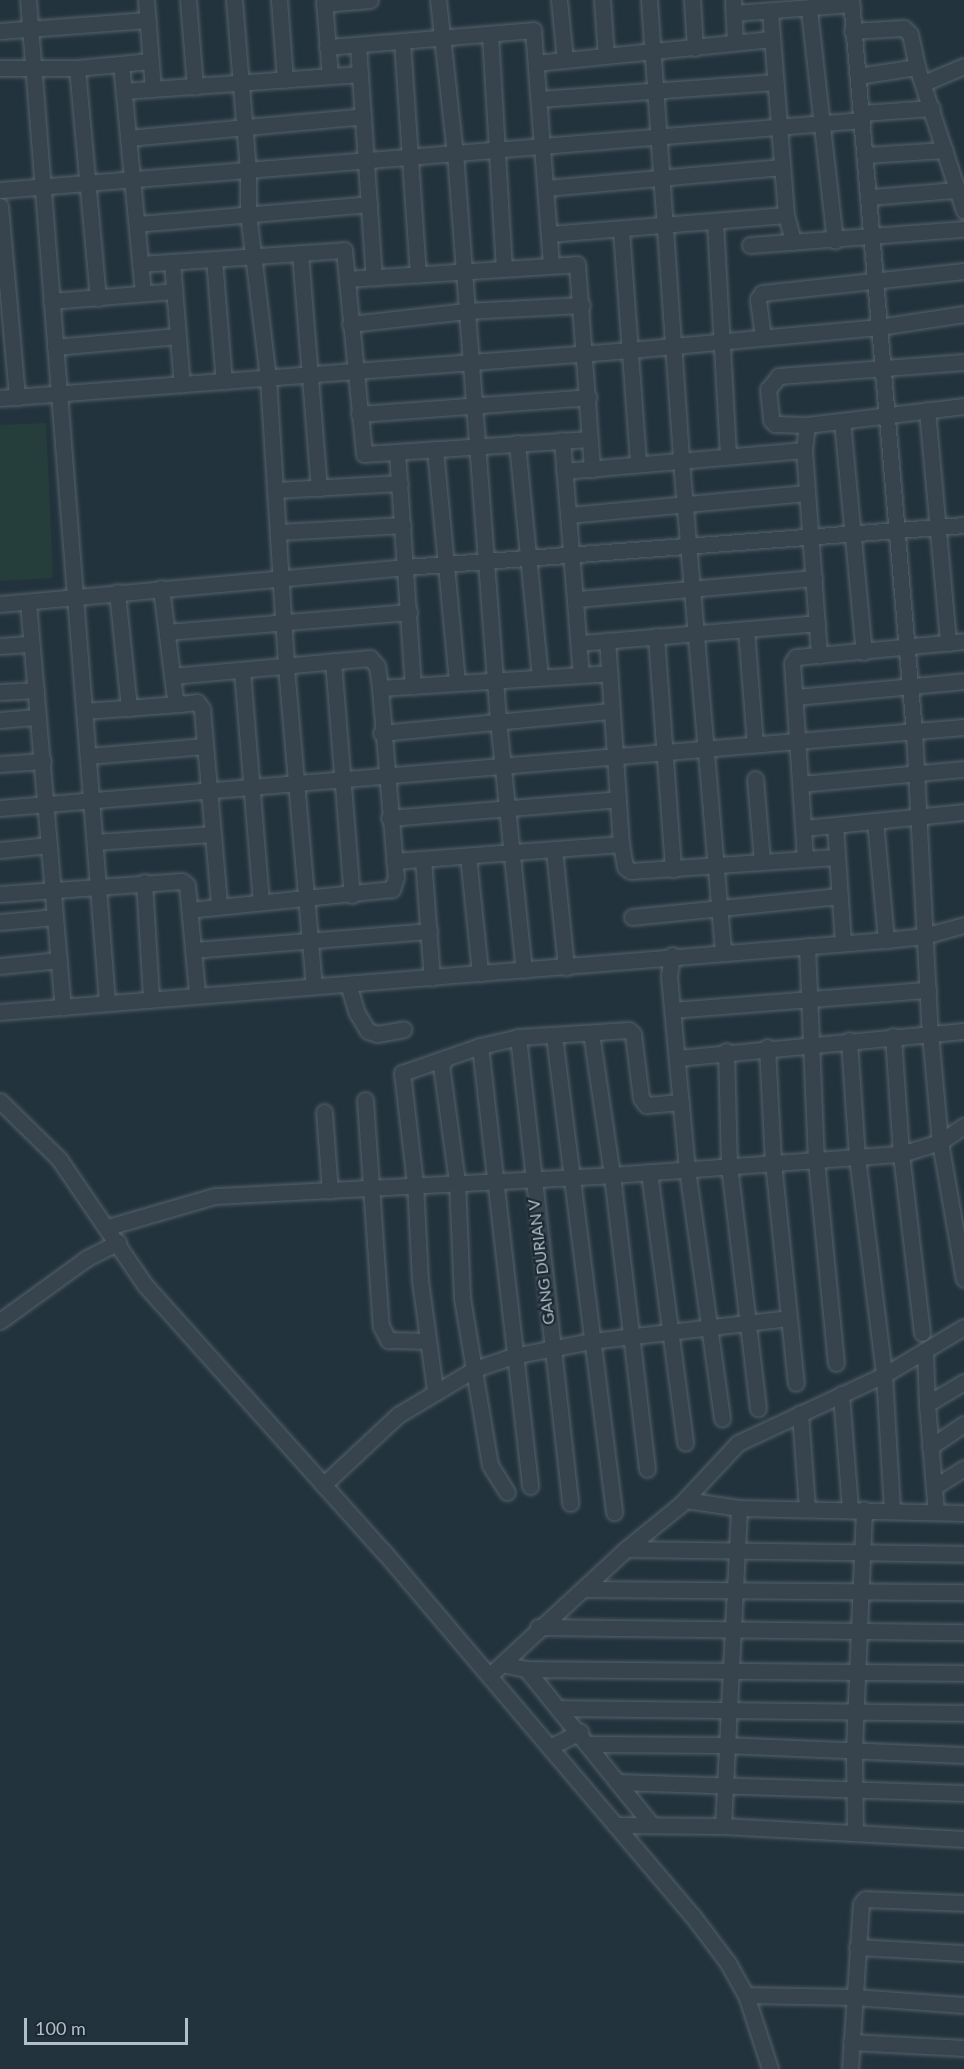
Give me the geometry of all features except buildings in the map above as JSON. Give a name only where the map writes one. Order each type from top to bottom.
[{"type":"street","points":[[28,0],[107,1001]]},
{"type":"street","points":[[146,0],[153,89]]},
{"type":"street","points":[[188,0],[195,87]]},
{"type":"street","points":[[234,0],[248,169],[248,213],[268,378],[286,668],[314,986]]},
{"type":"street","points":[[279,0],[285,80]]},
{"type":"street","points":[[330,76],[324,2],[370,0]]},
{"type":"street","points":[[438,0],[444,38],[464,270],[475,446],[498,720],[524,970]]},
{"type":"street","points":[[559,0],[565,60]]},
{"type":"street","points":[[602,0],[606,56]]},
{"type":"street","points":[[649,0],[684,503],[698,634],[723,953]]},
{"type":"street","points":[[692,0],[694,48]]},
{"type":"street","points":[[735,42],[733,7],[770,11],[809,9],[851,2],[852,32],[871,197],[875,282],[888,414],[895,529],[905,648],[911,687],[920,817],[930,1033],[940,1142],[964,1279]]},
{"type":"street","points":[[809,9],[835,241]]},
{"type":"street","points":[[770,11],[786,215],[793,242]]},
{"type":"street","points":[[0,31],[148,20]]},
{"type":"street","points":[[852,32],[904,28],[910,34],[917,67],[964,211]]},
{"type":"street","points":[[327,47],[533,30],[551,263]]},
{"type":"street","points":[[490,33],[504,267]]},
{"type":"street","points":[[536,63],[772,39]]},
{"type":"street","points":[[402,41],[418,274]]},
{"type":"street","points":[[358,45],[364,162],[374,277]]},
{"type":"street","points":[[0,68],[32,65],[77,68],[151,62]]},
{"type":"street","points":[[121,64],[143,293]]},
{"type":"street","points":[[924,83],[964,66]]},
{"type":"street","points":[[858,76],[917,67]]},
{"type":"street","points":[[77,68],[98,297]]},
{"type":"street","points":[[124,91],[360,74]]},
{"type":"street","points":[[539,99],[775,82]]},
{"type":"street","points":[[0,190],[248,169],[364,162],[498,147],[779,126],[932,108]]},
{"type":"street","points":[[128,138],[244,129],[363,116]]},
{"type":"street","points":[[867,155],[945,150]]},
{"type":"street","points":[[546,188],[782,167]]},
{"type":"street","points":[[871,197],[957,190]]},
{"type":"street","points":[[137,224],[369,204]]},
{"type":"street","points":[[0,206],[7,350],[17,397]]},
{"type":"street","points":[[549,234],[786,215]]},
{"type":"street","points":[[715,222],[728,455]]},
{"type":"street","points":[[750,245],[835,241],[964,229]]},
{"type":"street","points":[[621,230],[638,464]]},
{"type":"street","points":[[140,264],[254,258],[344,250],[364,454],[590,439]]},
{"type":"street","points":[[300,253],[319,488]]},
{"type":"street","points":[[214,259],[224,382]]},
{"type":"street","points":[[172,262],[182,385]]},
{"type":"street","points":[[347,279],[551,263],[577,264],[582,305],[592,469]]},
{"type":"street","points":[[763,336],[758,299],[762,293],[964,271]]},
{"type":"street","points":[[51,301],[174,291]]},
{"type":"street","points":[[350,324],[466,311],[582,305]]},
{"type":"street","points":[[0,398],[224,382],[309,372],[630,350],[879,327],[964,314]]},
{"type":"street","points":[[55,347],[178,336]]},
{"type":"street","points":[[964,362],[884,370],[778,376],[769,383],[771,420],[775,424],[842,421],[964,406]]},
{"type":"street","points":[[359,414],[588,397]]},
{"type":"street","points":[[805,858],[799,740],[792,663],[796,657],[956,642],[937,526],[927,410]]},
{"type":"street","points":[[842,421],[851,536],[864,652]]},
{"type":"street","points":[[807,424],[804,450],[806,493],[819,655]]},
{"type":"street","points":[[562,440],[577,599],[581,674]]},
{"type":"street","points":[[517,444],[540,677]]},
{"type":"street","points":[[435,449],[457,682]]},
{"type":"street","points":[[564,471],[804,450]]},
{"type":"street","points":[[397,452],[413,686]]},
{"type":"street","points":[[276,490],[399,483]]},
{"type":"street","points":[[568,514],[806,493]]},
{"type":"street","points":[[279,532],[403,525]]},
{"type":"street","points":[[0,604],[406,567],[810,537],[851,536],[895,529],[964,525]]},
{"type":"street","points":[[577,599],[814,578]]},
{"type":"street","points":[[161,588],[175,699],[180,704]]},
{"type":"street","points":[[117,592],[129,708]]},
{"type":"street","points":[[28,602],[63,1007]]},
{"type":"street","points":[[166,632],[409,612]]},
{"type":"street","points":[[580,642],[817,623]]},
{"type":"street","points":[[746,630],[755,744]]},
{"type":"street","points":[[656,636],[673,869]]},
{"type":"street","points":[[607,640],[621,844],[625,867],[631,871],[836,857]]},
{"type":"street","points":[[0,646],[31,644]]},
{"type":"street","points":[[172,676],[286,668],[370,658],[377,666],[380,688],[381,733],[396,877],[392,889],[352,895],[219,905],[190,910]]},
{"type":"street","points":[[333,662],[352,895]]},
{"type":"street","points":[[242,671],[261,902]]},
{"type":"street","points":[[380,688],[610,672]]},
{"type":"street","points":[[796,697],[964,681]]},
{"type":"street","points":[[0,692],[36,690]]},
{"type":"street","points":[[84,711],[197,702],[202,709],[211,834],[219,905]]},
{"type":"street","points":[[381,733],[498,720],[611,711]]},
{"type":"street","points":[[0,720],[38,717]]},
{"type":"street","points":[[0,807],[45,804],[91,797],[296,784],[964,727]]},
{"type":"street","points":[[88,756],[205,746]]},
{"type":"street","points":[[0,764],[43,761]]},
{"type":"street","points":[[801,784],[964,769]]},
{"type":"street","points":[[755,779],[762,861]]},
{"type":"street","points":[[389,818],[618,799]]},
{"type":"street","points":[[804,828],[964,813]]},
{"type":"street","points":[[875,821],[886,940]]},
{"type":"street","points":[[835,825],[843,943]]},
{"type":"street","points":[[94,842],[211,834]]},
{"type":"street","points":[[394,861],[621,844]]},
{"type":"street","points":[[0,850],[49,845]]},
{"type":"street","points":[[554,850],[566,968]]},
{"type":"street","points":[[468,856],[480,973]]},
{"type":"street","points":[[423,860],[432,978]]},
{"type":"street","points":[[0,894],[52,888],[182,881],[187,885],[197,993]]},
{"type":"street","points":[[144,882],[151,997]]},
{"type":"street","points":[[632,917],[839,896]]},
{"type":"street","points":[[0,922],[55,917]]},
{"type":"street","points":[[0,1012],[197,993],[566,968],[672,955],[886,940],[964,930]]},
{"type":"street","points":[[193,950],[429,931]]},
{"type":"street","points":[[807,946],[816,1160],[836,1363]]},
{"type":"street","points":[[672,955],[669,976],[687,1168],[722,1419]]},
{"type":"street","points":[[0,966],[59,960]]},
{"type":"street","points":[[348,984],[357,1013],[368,1031],[377,1034],[404,1029]]},
{"type":"street","points":[[672,1010],[928,990]]},
{"type":"street","points":[[435,1390],[420,1281],[415,1183],[400,1080],[406,1069],[518,1037],[629,1030],[633,1034],[641,1098],[646,1105],[681,1102]]},
{"type":"street","points":[[677,1058],[767,1047],[964,1031]]},
{"type":"street","points":[[591,1033],[612,1175],[647,1469]]},
{"type":"street","points":[[554,1036],[614,1512]]},
{"type":"street","points":[[893,1036],[901,1154],[922,1334]]},
{"type":"street","name":"GANG DURIAN V","points":[[518,1037],[531,1177],[570,1503]]},
{"type":"street","points":[[849,1040],[857,1157],[884,1375],[892,1510]]},
{"type":"street","points":[[480,1046],[513,1356],[530,1486]]},
{"type":"street","points":[[767,1047],[773,1162],[796,1383]]},
{"type":"street","points":[[726,1051],[729,1165],[758,1408]]},
{"type":"street","points":[[446,1058],[441,1065],[457,1182],[462,1298],[490,1465],[507,1492]]},
{"type":"street","points":[[364,1100],[372,1188],[377,1313],[384,1336],[396,1343],[428,1341]]},
{"type":"street","points":[[0,1101],[59,1159],[108,1227],[145,1285],[490,1675],[706,1934],[746,1995],[770,2069]]},
{"type":"street","points":[[324,1112],[330,1191]]},
{"type":"street","points":[[108,1227],[215,1196],[330,1191],[415,1183],[612,1175],[901,1154],[940,1142],[964,1126]]},
{"type":"street","points":[[649,1172],[685,1443]]},
{"type":"street","points":[[0,1322],[87,1258],[118,1242]]},
{"type":"street","points":[[323,1485],[398,1414],[435,1390],[475,1369],[513,1356],[591,1341],[671,1330],[749,1325],[789,1318]]},
{"type":"street","points":[[490,1675],[538,1627],[685,1500],[738,1443],[884,1375],[925,1353],[964,1327]]},
{"type":"street","points":[[925,1353],[936,1512]]},
{"type":"street","points":[[927,1404],[962,1388]]},
{"type":"street","points":[[841,1394],[862,1550],[854,1749],[855,1833]]},
{"type":"street","points":[[800,1413],[807,1509]]},
{"type":"street","points":[[930,1447],[964,1424]]},
{"type":"street","points":[[934,1487],[964,1468]]},
{"type":"street","points":[[685,1500],[739,1508],[964,1513]]},
{"type":"street","points":[[723,1826],[724,1745],[739,1508]]},
{"type":"street","points":[[626,1549],[736,1552],[862,1550],[964,1554]]},
{"type":"street","points":[[583,1589],[734,1591],[860,1588],[964,1592]]},
{"type":"street","points":[[538,1627],[858,1628],[964,1632]]},
{"type":"street","points":[[502,1664],[526,1669],[858,1670],[964,1674]]},
{"type":"street","points":[[526,1669],[561,1708],[616,1782],[651,1824]]},
{"type":"street","points":[[561,1708],[727,1707],[964,1713]]},
{"type":"street","points":[[550,1747],[584,1738],[964,1755]]},
{"type":"street","points":[[616,1782],[724,1783],[964,1793]]},
{"type":"street","points":[[615,1825],[723,1826],[964,1839]]},
{"type":"street","points":[[850,2069],[857,1947],[865,1899],[964,1903]]},
{"type":"street","points":[[857,1947],[964,1953]]},
{"type":"street","points":[[746,1995],[855,1997],[964,2005]]},
{"type":"street","points":[[851,2042],[964,2048]]},
{"type":"green space","points":[[46,423],[53,578],[0,581],[0,425]]}]
